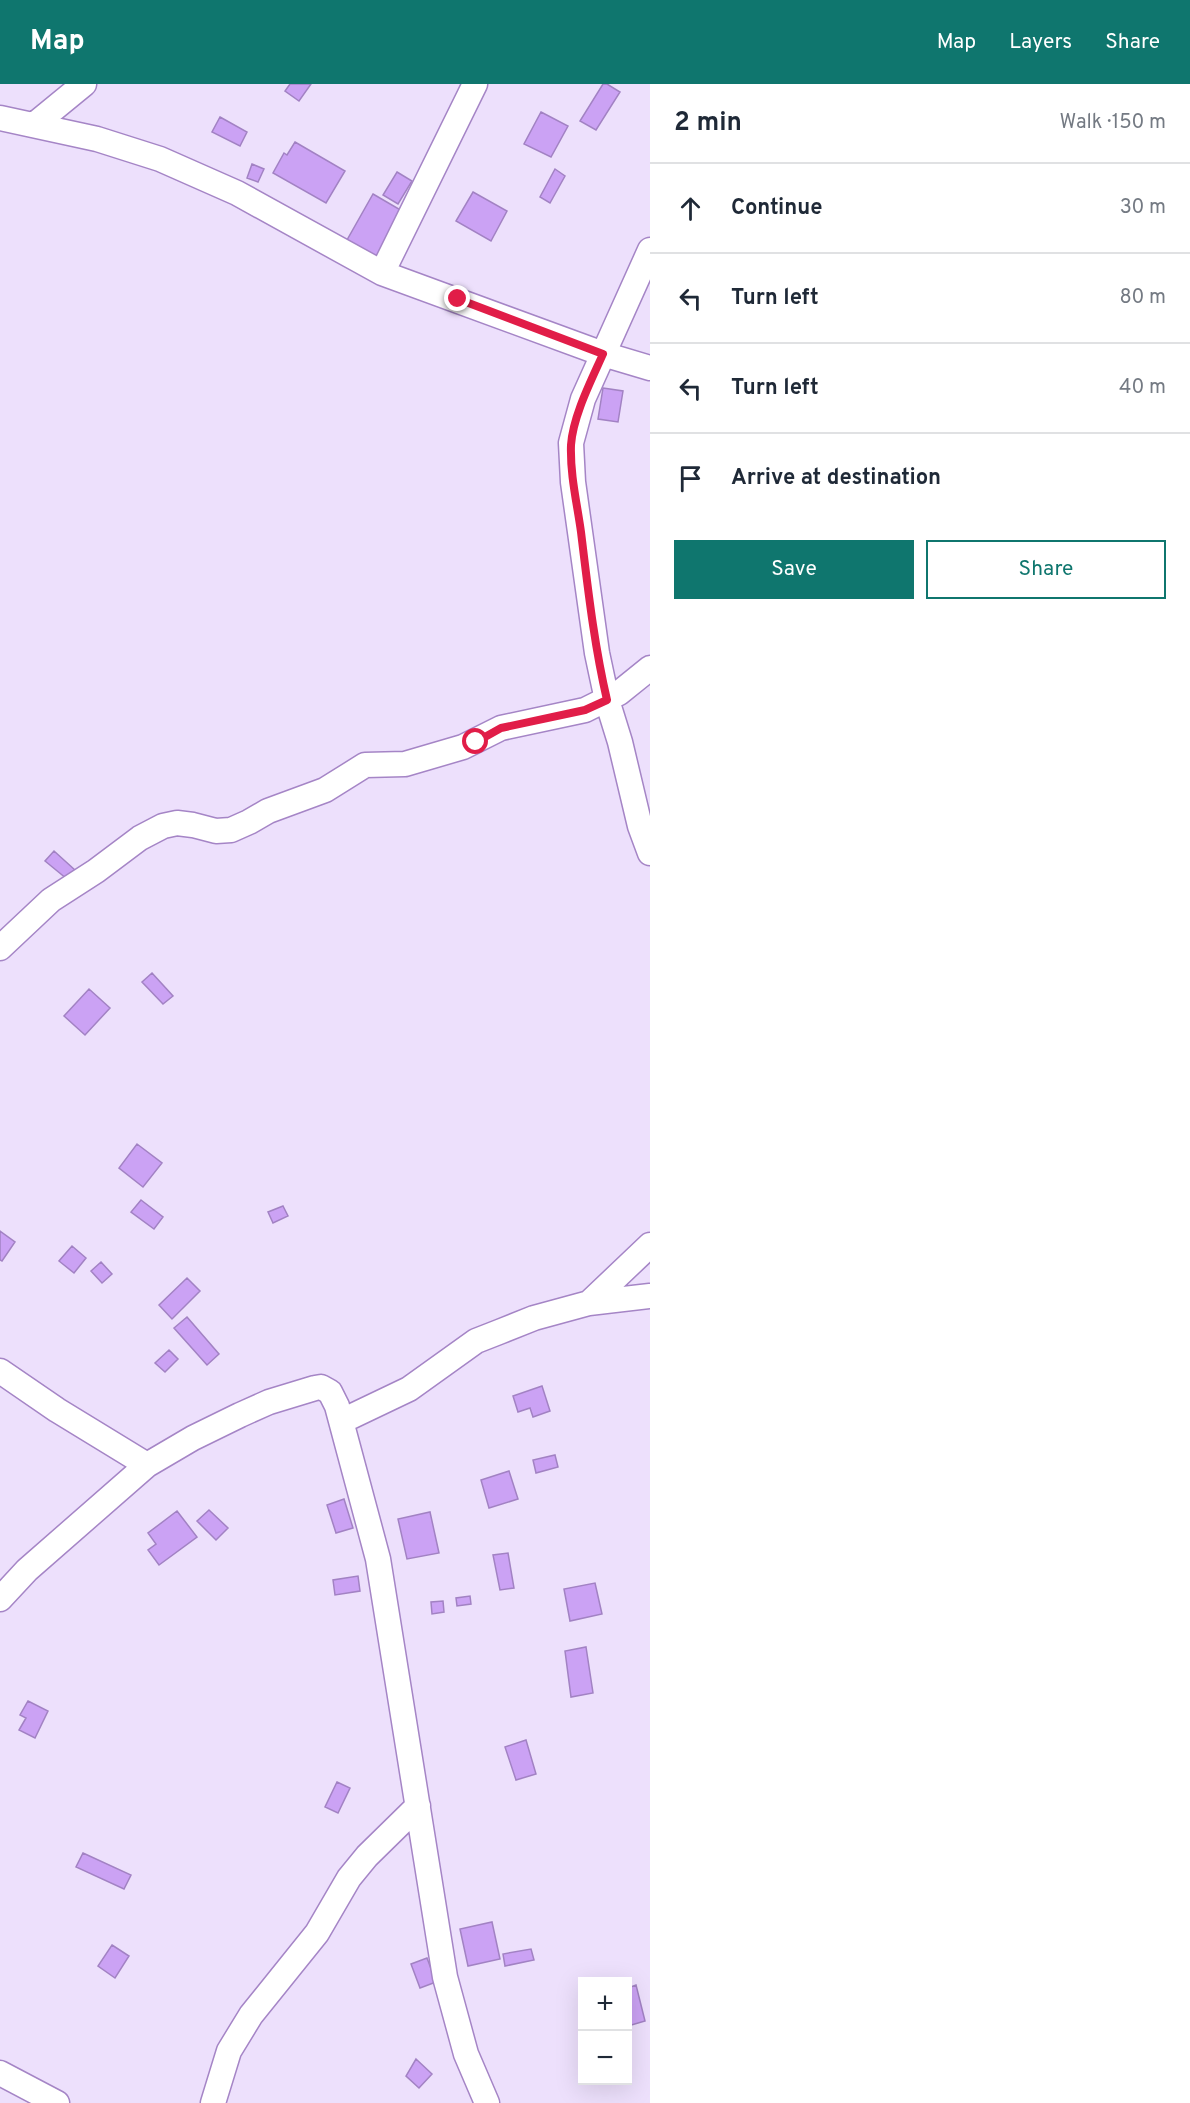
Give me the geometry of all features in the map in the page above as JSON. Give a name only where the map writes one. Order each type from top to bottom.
[{"type":"street","points":[[34,125],[84,84]]},
{"type":"street","points":[[382,273],[475,84]]},
{"type":"street","points":[[0,118],[97,139],[160,159],[237,193],[382,273],[603,354],[650,368]]},
{"type":"street","points":[[650,250],[583,399],[571,444],[573,482],[597,653],[640,826],[650,853]]},
{"type":"street","points":[[0,948],[51,900],[96,872],[140,838],[164,826],[177,823],[216,831],[231,830],[268,811],[325,790],[365,765],[405,764],[463,747],[501,728],[585,710],[619,693],[650,668]]},
{"type":"street","points":[[590,1304],[650,1245]]},
{"type":"street","points":[[342,1421],[409,1389],[476,1341],[534,1318],[590,1304],[650,1296]]},
{"type":"street","points":[[0,1371],[57,1410],[147,1465]]},
{"type":"street","points":[[0,1599],[27,1570],[147,1465],[193,1438],[270,1402],[315,1388],[321,1387],[330,1392],[342,1421],[378,1559],[445,1977],[466,2055],[487,2103]]},
{"type":"street","points":[[213,2103],[229,2051],[251,2015],[317,1933],[349,1878],[367,1856],[418,1806]]},
{"type":"street","points":[[0,2073],[57,2103]]},
{"type":"building","points":[[290,84],[311,84],[299,101],[285,91]]},
{"type":"building","points":[[603,84],[620,92],[596,130],[580,121]]},
{"type":"building","points":[[541,112],[568,126],[551,157],[524,144]]},
{"type":"building","points":[[220,117],[247,132],[240,146],[212,132]]},
{"type":"building","points":[[295,142],[345,171],[326,203],[273,173],[284,153],[287,155]]},
{"type":"building","points":[[252,164],[264,169],[258,182],[247,178]]},
{"type":"building","points":[[555,169],[565,176],[550,203],[540,197]]},
{"type":"building","points":[[397,172],[412,181],[398,204],[383,195]]},
{"type":"building","points":[[473,192],[507,211],[491,241],[456,221]]},
{"type":"building","points":[[373,194],[404,212],[377,258],[347,240]]},
{"type":"building","points":[[603,388],[623,391],[618,422],[598,419]]},
{"type":"building","points":[[54,851],[75,870],[67,879],[45,861]]},
{"type":"building","points":[[152,973],[173,996],[163,1004],[142,982]]},
{"type":"building","points":[[89,989],[110,1008],[85,1035],[64,1016]]},
{"type":"building","points":[[137,1144],[162,1163],[143,1187],[119,1168]]},
{"type":"building","points":[[141,1200],[163,1217],[154,1229],[131,1212]]},
{"type":"building","points":[[283,1206],[288,1216],[273,1223],[268,1212]]},
{"type":"building","points":[[0,1231],[15,1242],[2,1261],[0,1260]]},
{"type":"building","points":[[72,1246],[86,1258],[74,1273],[59,1261]]},
{"type":"building","points":[[101,1262],[112,1274],[102,1283],[91,1271]]},
{"type":"building","points":[[187,1278],[200,1291],[172,1319],[159,1305]]},
{"type":"building","points":[[187,1317],[219,1354],[207,1365],[174,1328]]},
{"type":"building","points":[[169,1350],[178,1359],[165,1372],[155,1363]]},
{"type":"building","points":[[542,1386],[550,1411],[533,1417],[530,1408],[518,1412],[513,1396]]},
{"type":"building","points":[[555,1455],[558,1467],[536,1473],[533,1460]]},
{"type":"building","points":[[509,1471],[518,1499],[489,1508],[481,1480]]},
{"type":"building","points":[[344,1499],[353,1528],[336,1533],[327,1505]]},
{"type":"building","points":[[209,1510],[228,1528],[216,1540],[197,1521]]},
{"type":"building","points":[[177,1511],[197,1537],[159,1565],[148,1550],[156,1544],[148,1533]]},
{"type":"building","points":[[430,1512],[439,1553],[407,1559],[398,1519]]},
{"type":"building","points":[[508,1553],[514,1588],[500,1590],[493,1555]]},
{"type":"building","points":[[358,1576],[360,1591],[335,1595],[333,1580]]},
{"type":"building","points":[[595,1583],[602,1614],[570,1621],[564,1589]]},
{"type":"building","points":[[470,1596],[471,1604],[457,1606],[456,1598]]},
{"type":"building","points":[[443,1601],[444,1612],[432,1614],[431,1602]]},
{"type":"building","points":[[586,1647],[593,1693],[571,1697],[565,1651]]},
{"type":"building","points":[[28,1701],[48,1711],[35,1738],[19,1730],[26,1718],[20,1715]]},
{"type":"building","points":[[526,1740],[536,1774],[516,1780],[505,1747]]},
{"type":"building","points":[[337,1782],[350,1788],[338,1813],[325,1807]]},
{"type":"building","points":[[83,1853],[131,1875],[124,1889],[76,1867]]},
{"type":"building","points":[[492,1922],[500,1959],[468,1966],[460,1929]]},
{"type":"building","points":[[112,1945],[129,1956],[115,1978],[98,1966]]},
{"type":"building","points":[[531,1949],[534,1960],[505,1966],[503,1954]]},
{"type":"building","points":[[427,1958],[436,1982],[420,1988],[411,1964]]},
{"type":"building","points":[[636,1985],[645,2021],[632,2025],[632,1986]]},
{"type":"building","points":[[416,2059],[432,2074],[419,2088],[406,2076]]},
{"type":"route","points":[[458,299],[603,354],[583,399],[571,444],[573,482],[586,582],[607,700],[585,710],[501,728],[476,742]]}]
